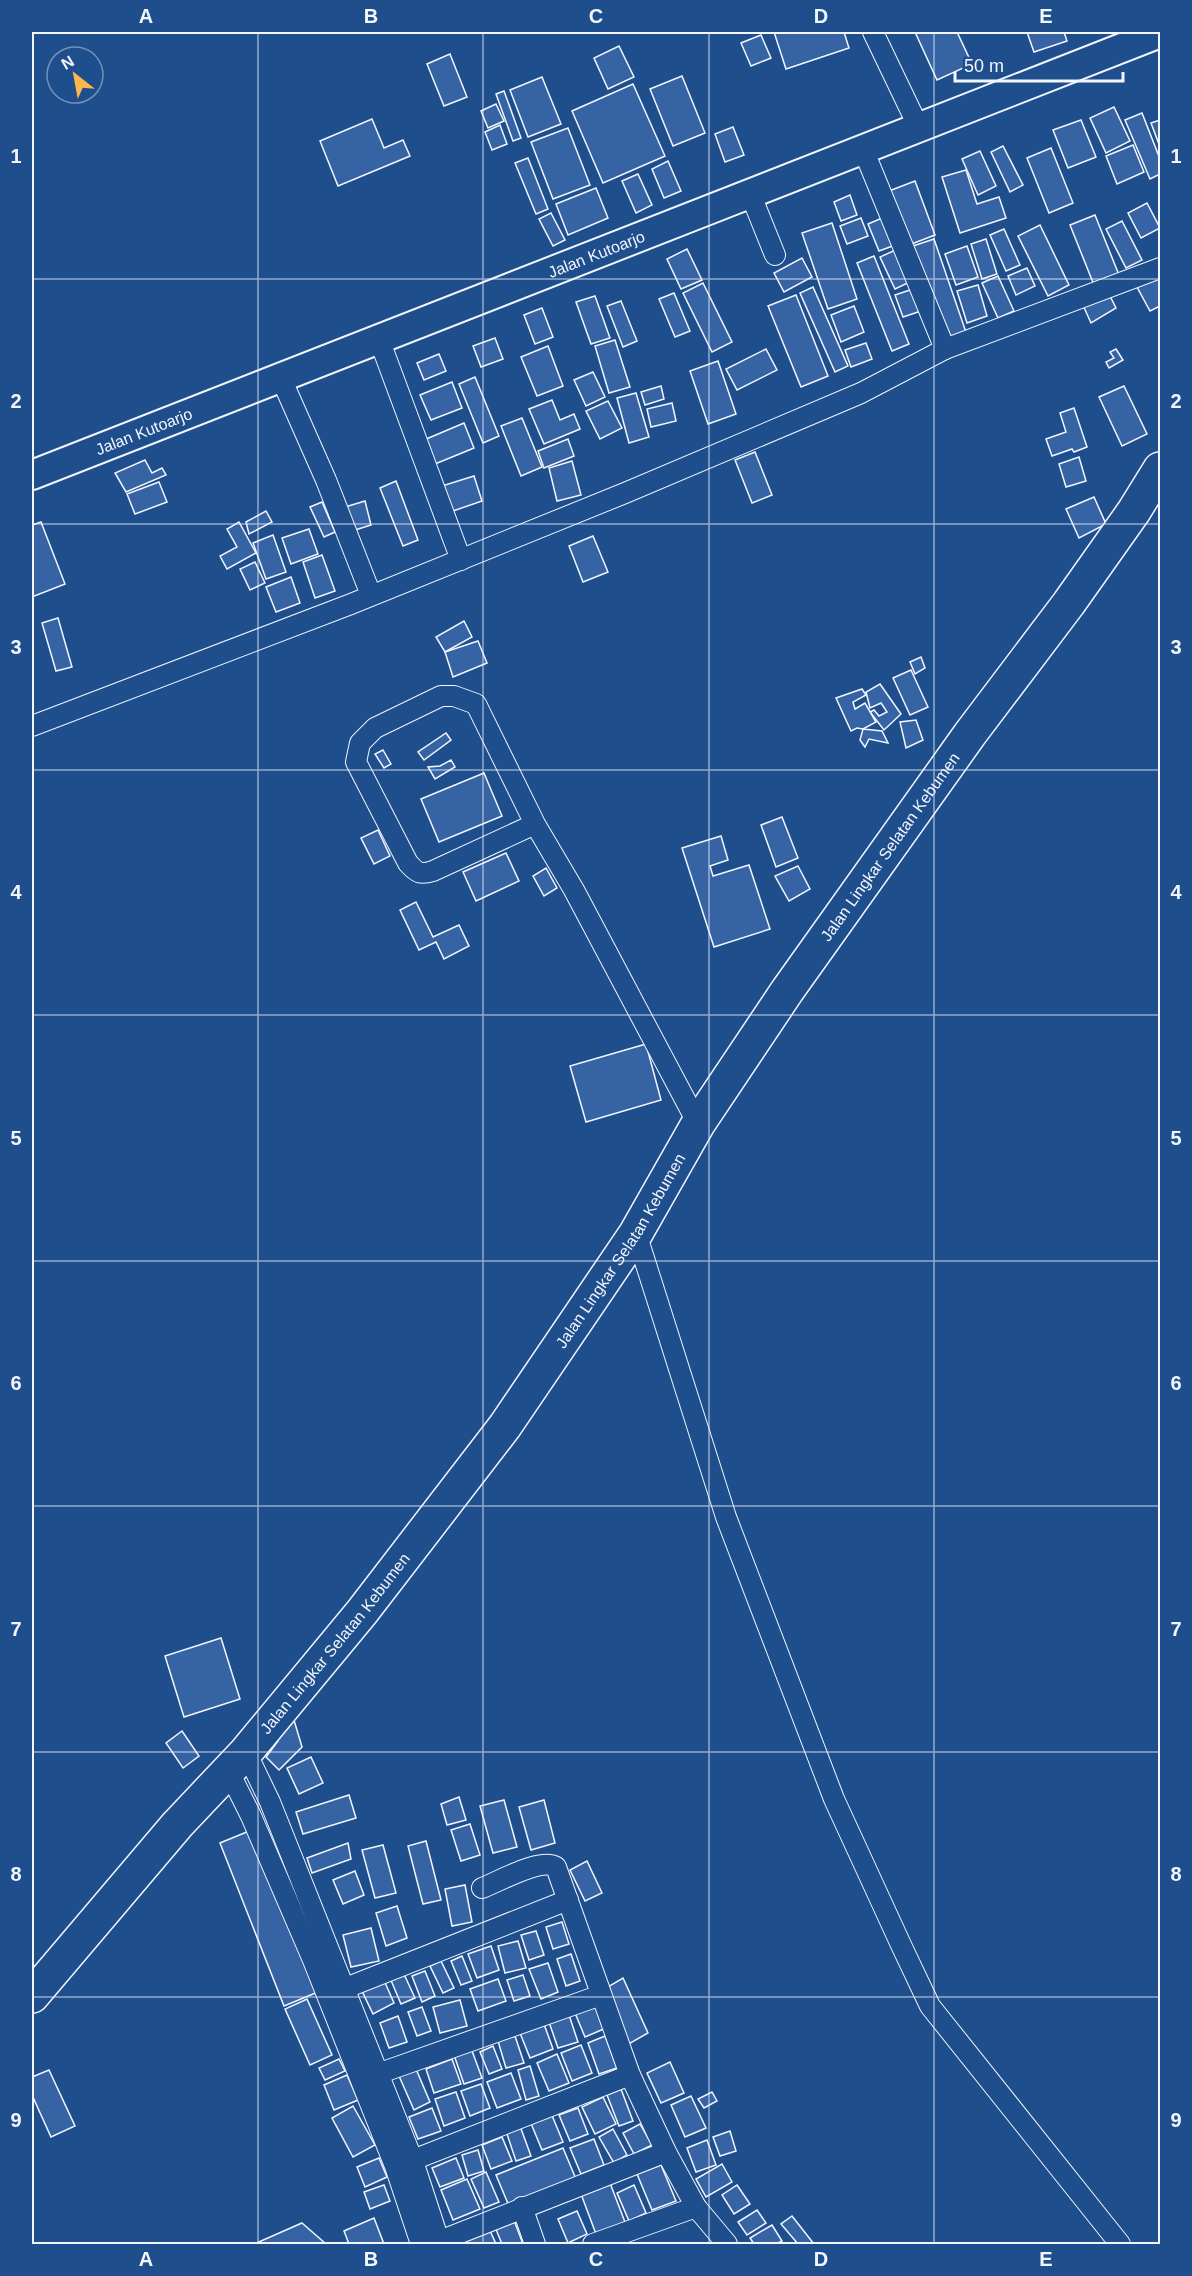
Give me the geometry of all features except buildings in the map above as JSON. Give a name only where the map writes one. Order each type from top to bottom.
[{"type":"highway","name":"Jalan Lingkar Selatan Kebumen","points":[[32,1996],[177,1825],[237,1761],[362,1612],[505,1426],[636,1233],[698,1124],[787,991],[970,734],[1069,603],[1161,469]]},
{"type":"main road","name":"Jalan Kutoarjo","points":[[32,476],[280,376],[1161,33]]},
{"type":"street","points":[[873,32],[919,128]]},
{"type":"street","points":[[863,149],[945,349]]},
{"type":"street","points":[[750,193],[775,255]]},
{"type":"street","points":[[32,726],[461,560],[861,393],[945,349],[1161,268]]},
{"type":"street","points":[[379,339],[461,560]]},
{"type":"street","points":[[280,376],[326,480],[371,595]]},
{"type":"street","points":[[536,824],[433,871],[422,874],[416,872],[408,864],[356,762],[360,743],[375,728],[441,696],[454,696],[476,704],[536,824],[574,890],[698,1124]]},
{"type":"street","points":[[636,1233],[726,1517],[834,1799],[930,2006],[1120,2244]]},
{"type":"street","points":[[237,1761],[270,1802],[345,1988],[370,2077],[438,2243],[522,2207],[666,2152]]},
{"type":"street","points":[[237,1761],[251,1816],[327,1996],[370,2077]]},
{"type":"street","points":[[482,1888],[540,1863],[551,1864],[558,1872],[630,2075],[666,2152],[696,2207],[727,2244]]},
{"type":"street","points":[[327,1996],[568,1900]]},
{"type":"street","points":[[292,1912],[311,1904]]},
{"type":"street","points":[[370,2077],[601,1995]]},
{"type":"street","points":[[404,2163],[630,2075]]},
{"type":"street","points":[[404,2163],[421,2244]]},
{"type":"street","points":[[522,2207],[535,2244]]},
{"type":"street","points":[[593,2244],[696,2207]]}]
